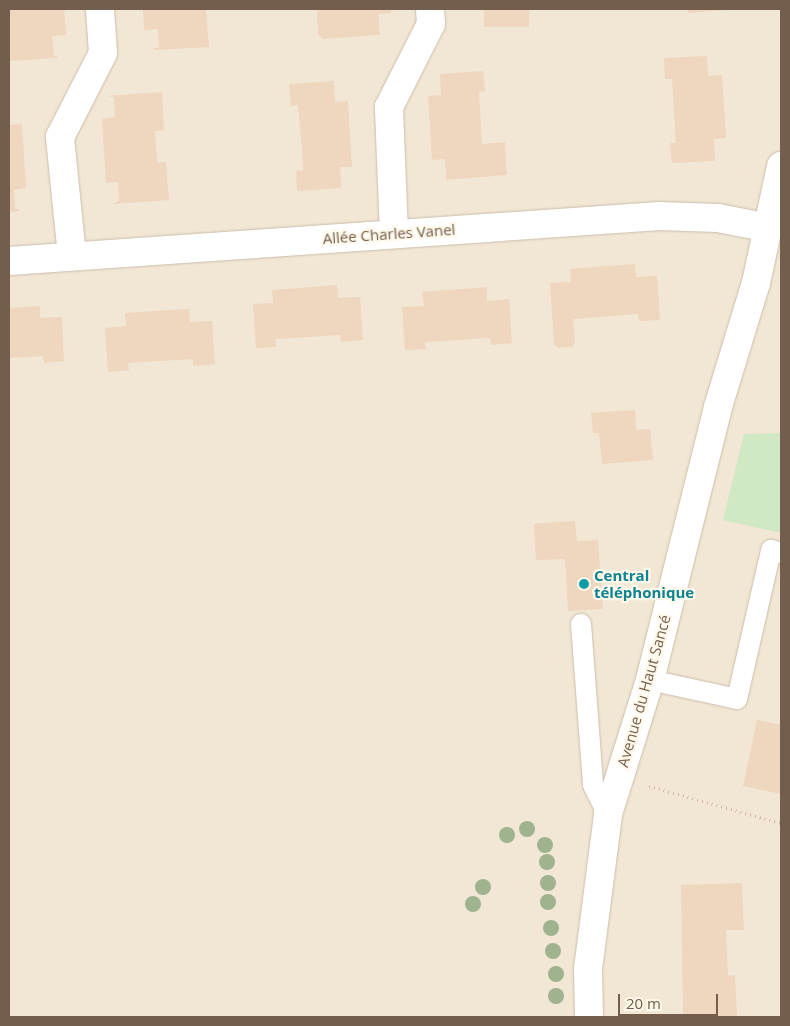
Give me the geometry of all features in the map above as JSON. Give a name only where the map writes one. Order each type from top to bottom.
[{"type":"street","points":[[72,256],[60,137],[103,53],[100,9]]},
{"type":"street","points":[[394,234],[389,107],[431,24],[430,9]]},
{"type":"street","name":"Avenue du Haut Sancé","points":[[589,1017],[588,969],[608,814],[650,680],[718,406],[756,283],[781,166]]},
{"type":"street","name":"Allée Charles Vanel","points":[[9,261],[659,216],[718,218],[768,228]]},
{"type":"lane","points":[[650,680],[737,699],[771,550],[781,553]]},
{"type":"lane","points":[[581,624],[593,785],[608,814]]},
{"type":"path","points":[[619,777],[781,823]]},
{"type":"shaded area","points":[[9,9],[781,9],[781,1017],[9,1017]]},
{"type":"green space","points":[[781,433],[781,533],[723,520],[744,434]]},
{"type":"building","points":[[10,9],[64,9],[66,35],[52,36],[54,56],[58,58],[9,61]]},
{"type":"building","points":[[143,9],[206,9],[209,47],[154,50],[154,48],[159,48],[158,29],[144,30]]},
{"type":"building","points":[[319,9],[391,9],[391,13],[378,14],[380,35],[323,39],[318,34],[317,11]]},
{"type":"building","points":[[484,9],[529,9],[529,27],[484,27]]},
{"type":"building","points":[[688,9],[725,9],[725,10],[688,13]]},
{"type":"building","points":[[707,56],[708,76],[722,75],[726,138],[714,139],[715,161],[672,163],[670,143],[676,143],[672,79],[665,79],[664,58]]},
{"type":"building","points":[[483,71],[485,91],[479,92],[482,144],[505,142],[507,175],[446,180],[445,159],[432,160],[428,96],[441,95],[440,74]]},
{"type":"building","points":[[334,81],[335,102],[348,101],[352,167],[340,167],[341,188],[297,191],[296,171],[303,170],[301,137],[298,105],[291,106],[289,84]]},
{"type":"building","points":[[162,92],[164,130],[155,131],[157,163],[166,162],[169,200],[112,204],[119,201],[118,182],[106,183],[102,119],[115,117],[114,97],[105,96]]},
{"type":"building","points":[[22,124],[26,188],[14,190],[15,209],[19,209],[19,211],[9,212],[9,125]]},
{"type":"building","points":[[635,264],[636,277],[657,276],[660,320],[639,321],[638,314],[573,319],[575,342],[572,347],[558,348],[554,344],[550,283],[571,282],[570,269]]},
{"type":"building","points":[[337,285],[338,298],[360,297],[363,340],[341,342],[340,335],[275,339],[276,347],[256,348],[253,304],[273,303],[272,290]]},
{"type":"building","points":[[487,287],[487,301],[509,299],[512,343],[491,345],[490,338],[425,342],[426,349],[405,350],[402,307],[424,306],[422,292]]},
{"type":"building","points":[[40,306],[40,318],[62,317],[64,361],[44,363],[43,356],[9,358],[9,308]]},
{"type":"building","points":[[189,309],[190,322],[212,321],[215,364],[193,366],[193,359],[128,363],[129,370],[108,372],[105,328],[126,326],[125,313]]},
{"type":"building","points":[[635,410],[636,430],[650,429],[653,460],[602,464],[599,433],[593,433],[591,413]]},
{"type":"building","name":"Central téléphonique","points":[[575,521],[577,541],[598,540],[603,609],[568,611],[565,559],[536,560],[534,524]]},
{"type":"building","points":[[757,720],[781,725],[781,794],[743,786]]},
{"type":"building","points":[[742,883],[744,930],[726,930],[728,976],[735,975],[737,1017],[683,1017],[681,885]]},
{"type":"place","name":"Central téléphonique","points":[[584,584]]}]
